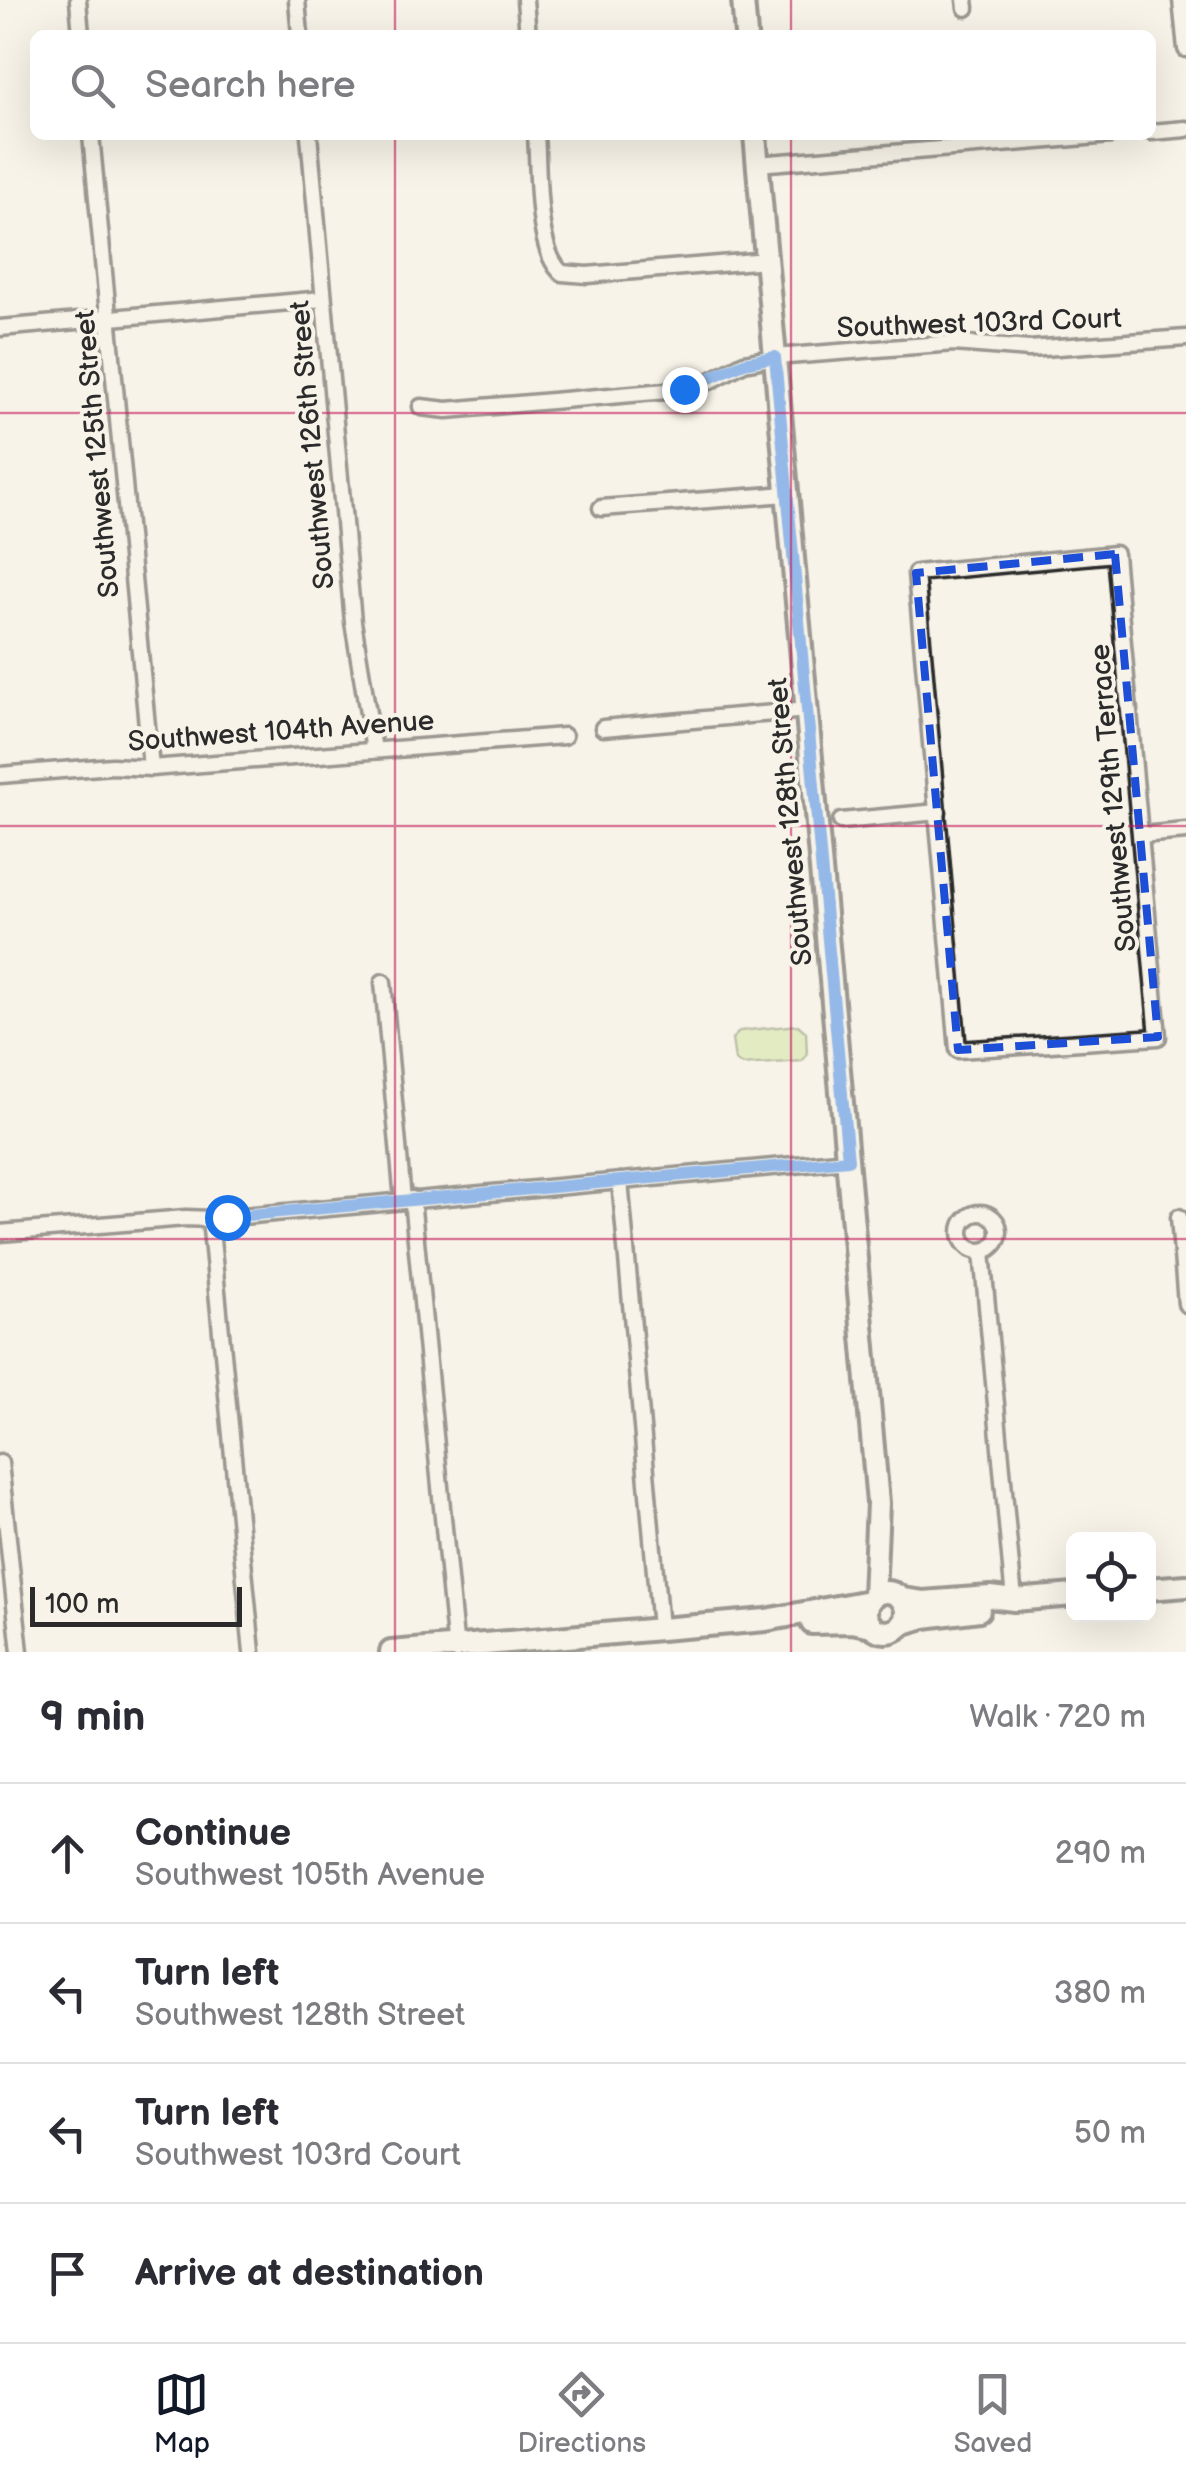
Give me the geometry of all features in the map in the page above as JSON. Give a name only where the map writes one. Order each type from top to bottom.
[{"type":"street","points":[[78,0],[81,30]]},
{"type":"street","points":[[297,0],[300,30]]},
{"type":"street","points":[[525,0],[528,30]]},
{"type":"street","points":[[743,0],[746,30]]},
{"type":"street","points":[[1181,0],[1186,49]]},
{"type":"street","points":[[1156,132],[1186,129]]},
{"type":"street","name":"Southwest 125th Street","points":[[91,140],[151,768]]},
{"type":"street","name":"Southwest 126th Street","points":[[309,140],[352,622],[374,750]]},
{"type":"street","points":[[536,140],[544,244],[558,271],[583,276],[766,260]]},
{"type":"street","name":"Southwest 128th Street","points":[[756,140],[878,1503],[900,1597]]},
{"type":"street","points":[[758,164],[1051,140]]},
{"type":"street","points":[[0,328],[323,299]]},
{"type":"street","name":"Southwest 103rd Court","points":[[421,407],[447,410],[678,390],[710,381],[750,362],[775,357],[954,343],[1029,349],[1186,338]]},
{"type":"street","points":[[600,508],[787,494]]},
{"type":"street","name":"Southwest 129th Terrace","points":[[1114,554],[1158,1037],[958,1050],[938,812],[916,572],[1114,554]]},
{"type":"street","points":[[603,728],[807,710]]},
{"type":"street","name":"Southwest 104th Avenue","points":[[0,776],[564,736]]},
{"type":"street","points":[[841,821],[938,812]]},
{"type":"street","points":[[1141,835],[1186,831]]},
{"type":"street","points":[[383,982],[456,1649]]},
{"type":"street","points":[[0,1232],[210,1219],[848,1160]]},
{"type":"street","points":[[620,1181],[660,1628]]},
{"type":"street","points":[[1179,1217],[1186,1304]]},
{"type":"street","points":[[210,1219],[252,1652]]},
{"type":"street","points":[[982,1252],[1014,1600]]},
{"type":"street","points":[[0,1463],[20,1652]]},
{"type":"street","name":"Southwest 128th Street","points":[[872,1598],[878,1503]]},
{"type":"street","points":[[1156,1589],[1186,1586]]},
{"type":"street","points":[[390,1652],[766,1620],[886,1592],[923,1602],[1066,1596]]},
{"type":"street","points":[[898,1652],[906,1609],[900,1597]]},
{"type":"street","points":[[872,1598],[866,1611],[887,1652]]},
{"type":"street","points":[[766,1620],[789,1624],[852,1622],[890,1632],[924,1618],[993,1608],[1014,1600]]},
{"type":"highlighted area","points":[[1115,554],[1158,1037],[958,1050],[916,573]]},
{"type":"green space","points":[[798,1025],[806,1032],[807,1055],[802,1061],[742,1065],[735,1060],[732,1039],[740,1031]]},
{"type":"route","points":[[227,1217],[848,1160],[775,357],[744,363],[684,389]]}]
